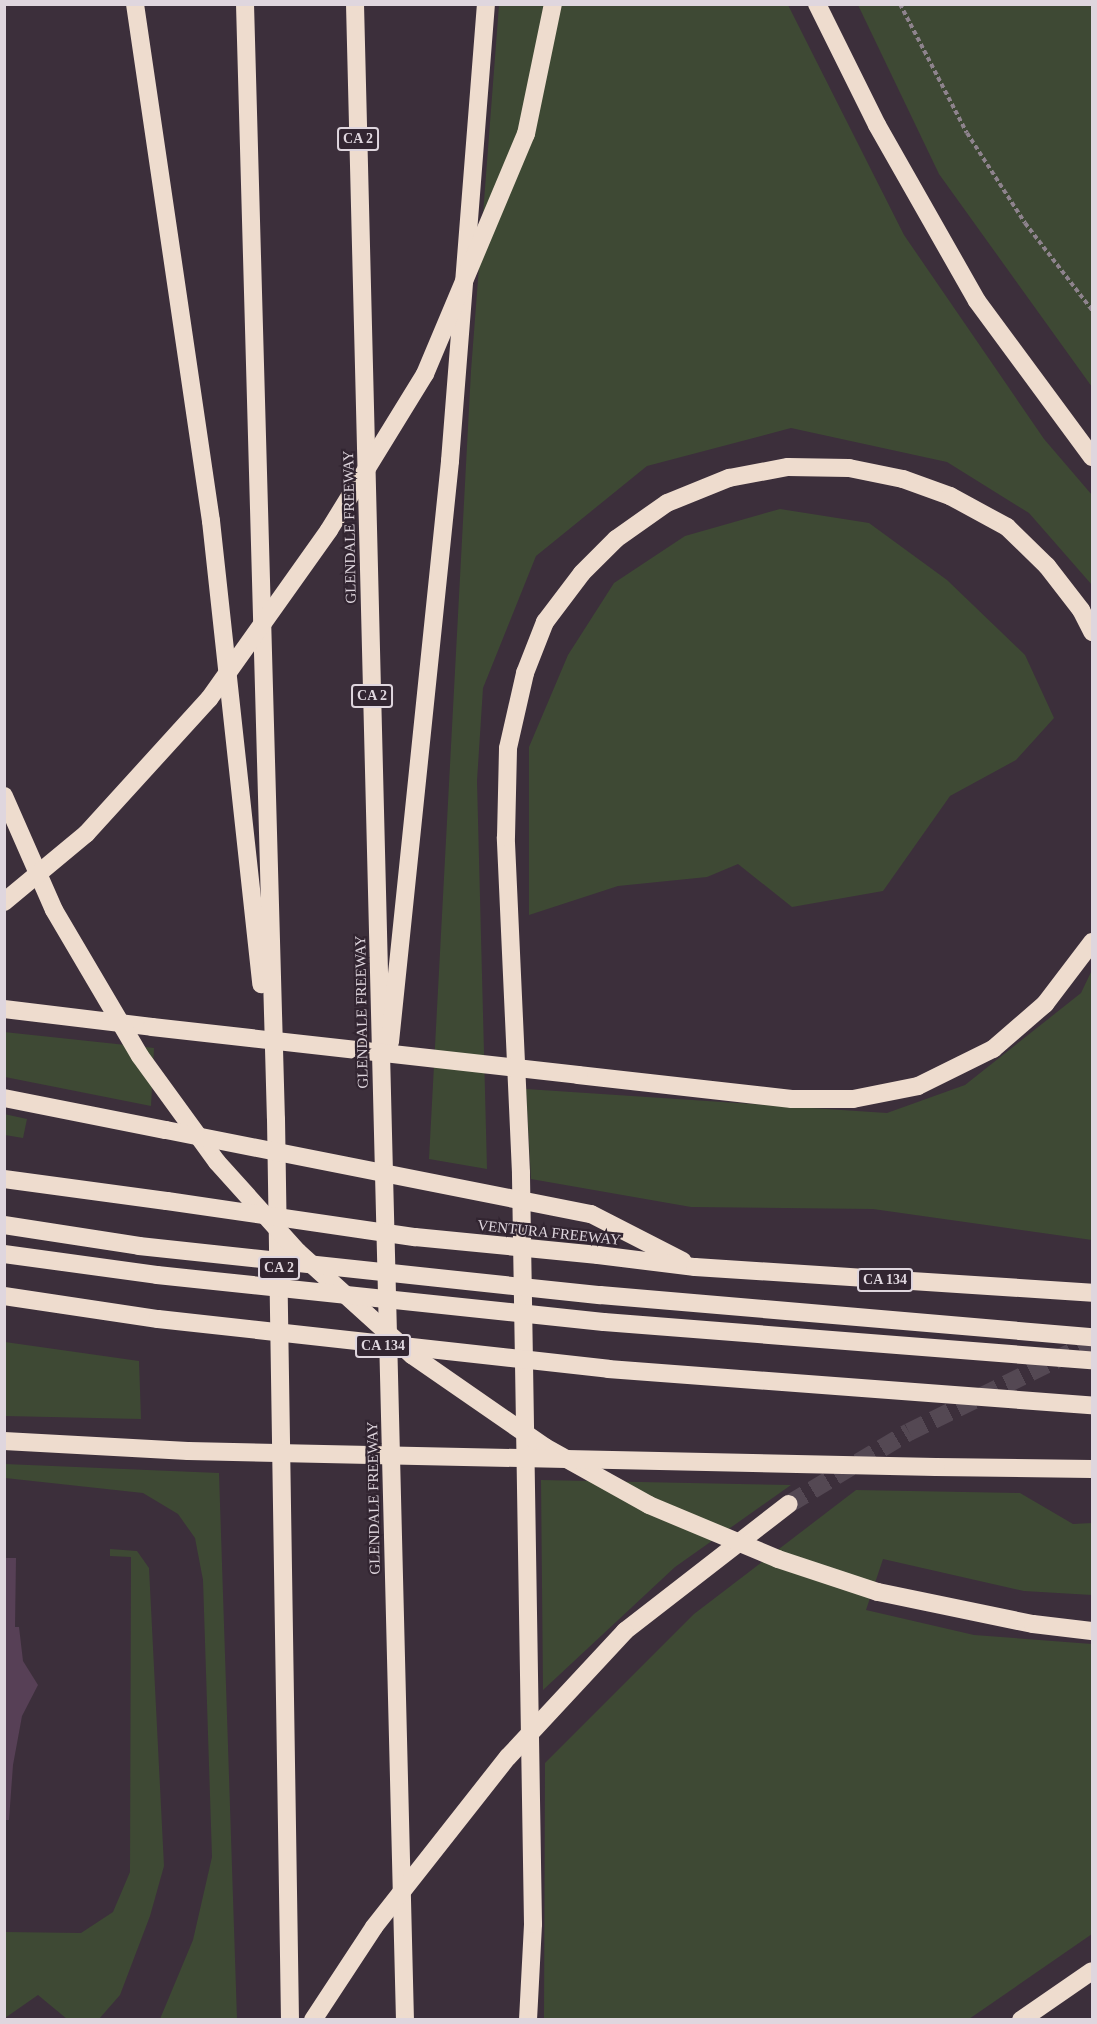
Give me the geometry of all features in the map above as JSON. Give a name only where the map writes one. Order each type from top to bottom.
[{"type":"highway","points":[[135,4],[211,521],[276,1119]]},
{"type":"highway","name":"CA 2","points":[[245,4],[276,1119],[290,2019]]},
{"type":"highway","name":"GLENDALE FREEWAY","points":[[355,4],[405,2019]]},
{"type":"highway","points":[[383,1118],[450,461],[486,4]]},
{"type":"highway","points":[[4,902],[86,834],[209,699],[329,530],[425,374],[526,134],[553,4]]},
{"type":"highway","points":[[817,4],[877,125],[977,301],[1092,457]]},
{"type":"highway","points":[[528,2019],[533,1924],[521,1173],[506,837],[508,748],[525,673],[545,622],[582,573],[616,539],[668,503],[729,478],[788,467],[849,468],[903,480],[950,496],[1007,527],[1047,566],[1081,610],[1092,632]]},
{"type":"highway","points":[[4,796],[54,910],[140,1056],[217,1162],[298,1252],[412,1355],[545,1447],[649,1505],[768,1555],[878,1593],[1033,1624],[1092,1631]]},
{"type":"highway","points":[[4,1010],[792,1099],[853,1099],[918,1086],[993,1049],[1045,1004],[1092,942]]},
{"type":"highway","points":[[4,1098],[591,1214],[695,1267]]},
{"type":"highway","name":"VENTURA FREEWAY","points":[[4,1179],[415,1237],[695,1267],[1084,1293]]},
{"type":"highway","points":[[4,1225],[139,1246],[600,1295],[1008,1333],[1092,1337]]},
{"type":"highway","points":[[4,1254],[157,1275],[604,1322],[1092,1360]]},
{"type":"highway","name":"CA 134","points":[[4,1296],[158,1319],[608,1369],[1092,1405]]},
{"type":"highway","points":[[4,1441],[189,1451],[1092,1469]]},
{"type":"highway","points":[[313,2019],[374,1927],[508,1757],[625,1631],[789,1504]]},
{"type":"highway","points":[[1021,2019],[1092,1971]]},
{"type":"path","points":[[900,4],[967,133],[1024,223],[1092,310]]},
{"type":"green space","points":[[499,5],[788,5],[904,235],[1044,439],[1092,495],[1092,585],[1029,513],[947,462],[791,428],[647,466],[536,556],[483,688],[477,781],[487,1169],[429,1159],[471,371]]},
{"type":"green space","points":[[858,5],[1092,5],[1092,387],[939,174]]},
{"type":"green space","points":[[780,509],[869,523],[947,580],[1025,655],[1054,718],[1016,760],[950,796],[883,891],[792,907],[738,864],[707,877],[618,886],[529,915],[529,747],[568,655],[614,583],[685,536]]},
{"type":"green space","points":[[1092,970],[1092,1240],[873,1209],[691,1207],[531,1179],[526,1089],[887,1113],[965,1085],[1081,993]]},
{"type":"green space","points":[[4,1032],[154,1048],[151,1106],[5,1077]]},
{"type":"green space","points":[[4,1114],[27,1119],[23,1138],[5,1135]]},
{"type":"green space","points":[[5,1342],[139,1361],[141,1419],[5,1416]]},
{"type":"green space","points":[[5,1464],[219,1473],[237,2019],[160,2019],[193,1940],[212,1857],[203,1580],[195,1538],[178,1514],[143,1493],[5,1478]]},
{"type":"green space","points":[[541,1480],[791,1485],[675,1567],[543,1690]]},
{"type":"green space","points":[[856,1490],[1020,1493],[1073,1524],[1092,1523],[1092,1595],[1024,1591],[883,1559],[866,1610],[974,1635],[1092,1644],[1092,1934],[969,2019],[544,2020],[545,1763],[694,1614]]},
{"type":"green space","points":[[110,1549],[137,1551],[149,1568],[164,1866],[150,1916],[120,1995],[99,2019],[67,2019],[38,1995],[5,2018],[5,1932],[81,1933],[113,1912],[130,1872],[131,1557],[110,1556]]},
{"type":"building","points":[[4,1558],[16,1558],[15,1627],[19,1627],[23,1661],[38,1685],[22,1716],[13,1765],[9,1820],[4,1820]]},
{"type":"tunnel","points":[[789,1504],[909,1432],[1092,1342]]}]
